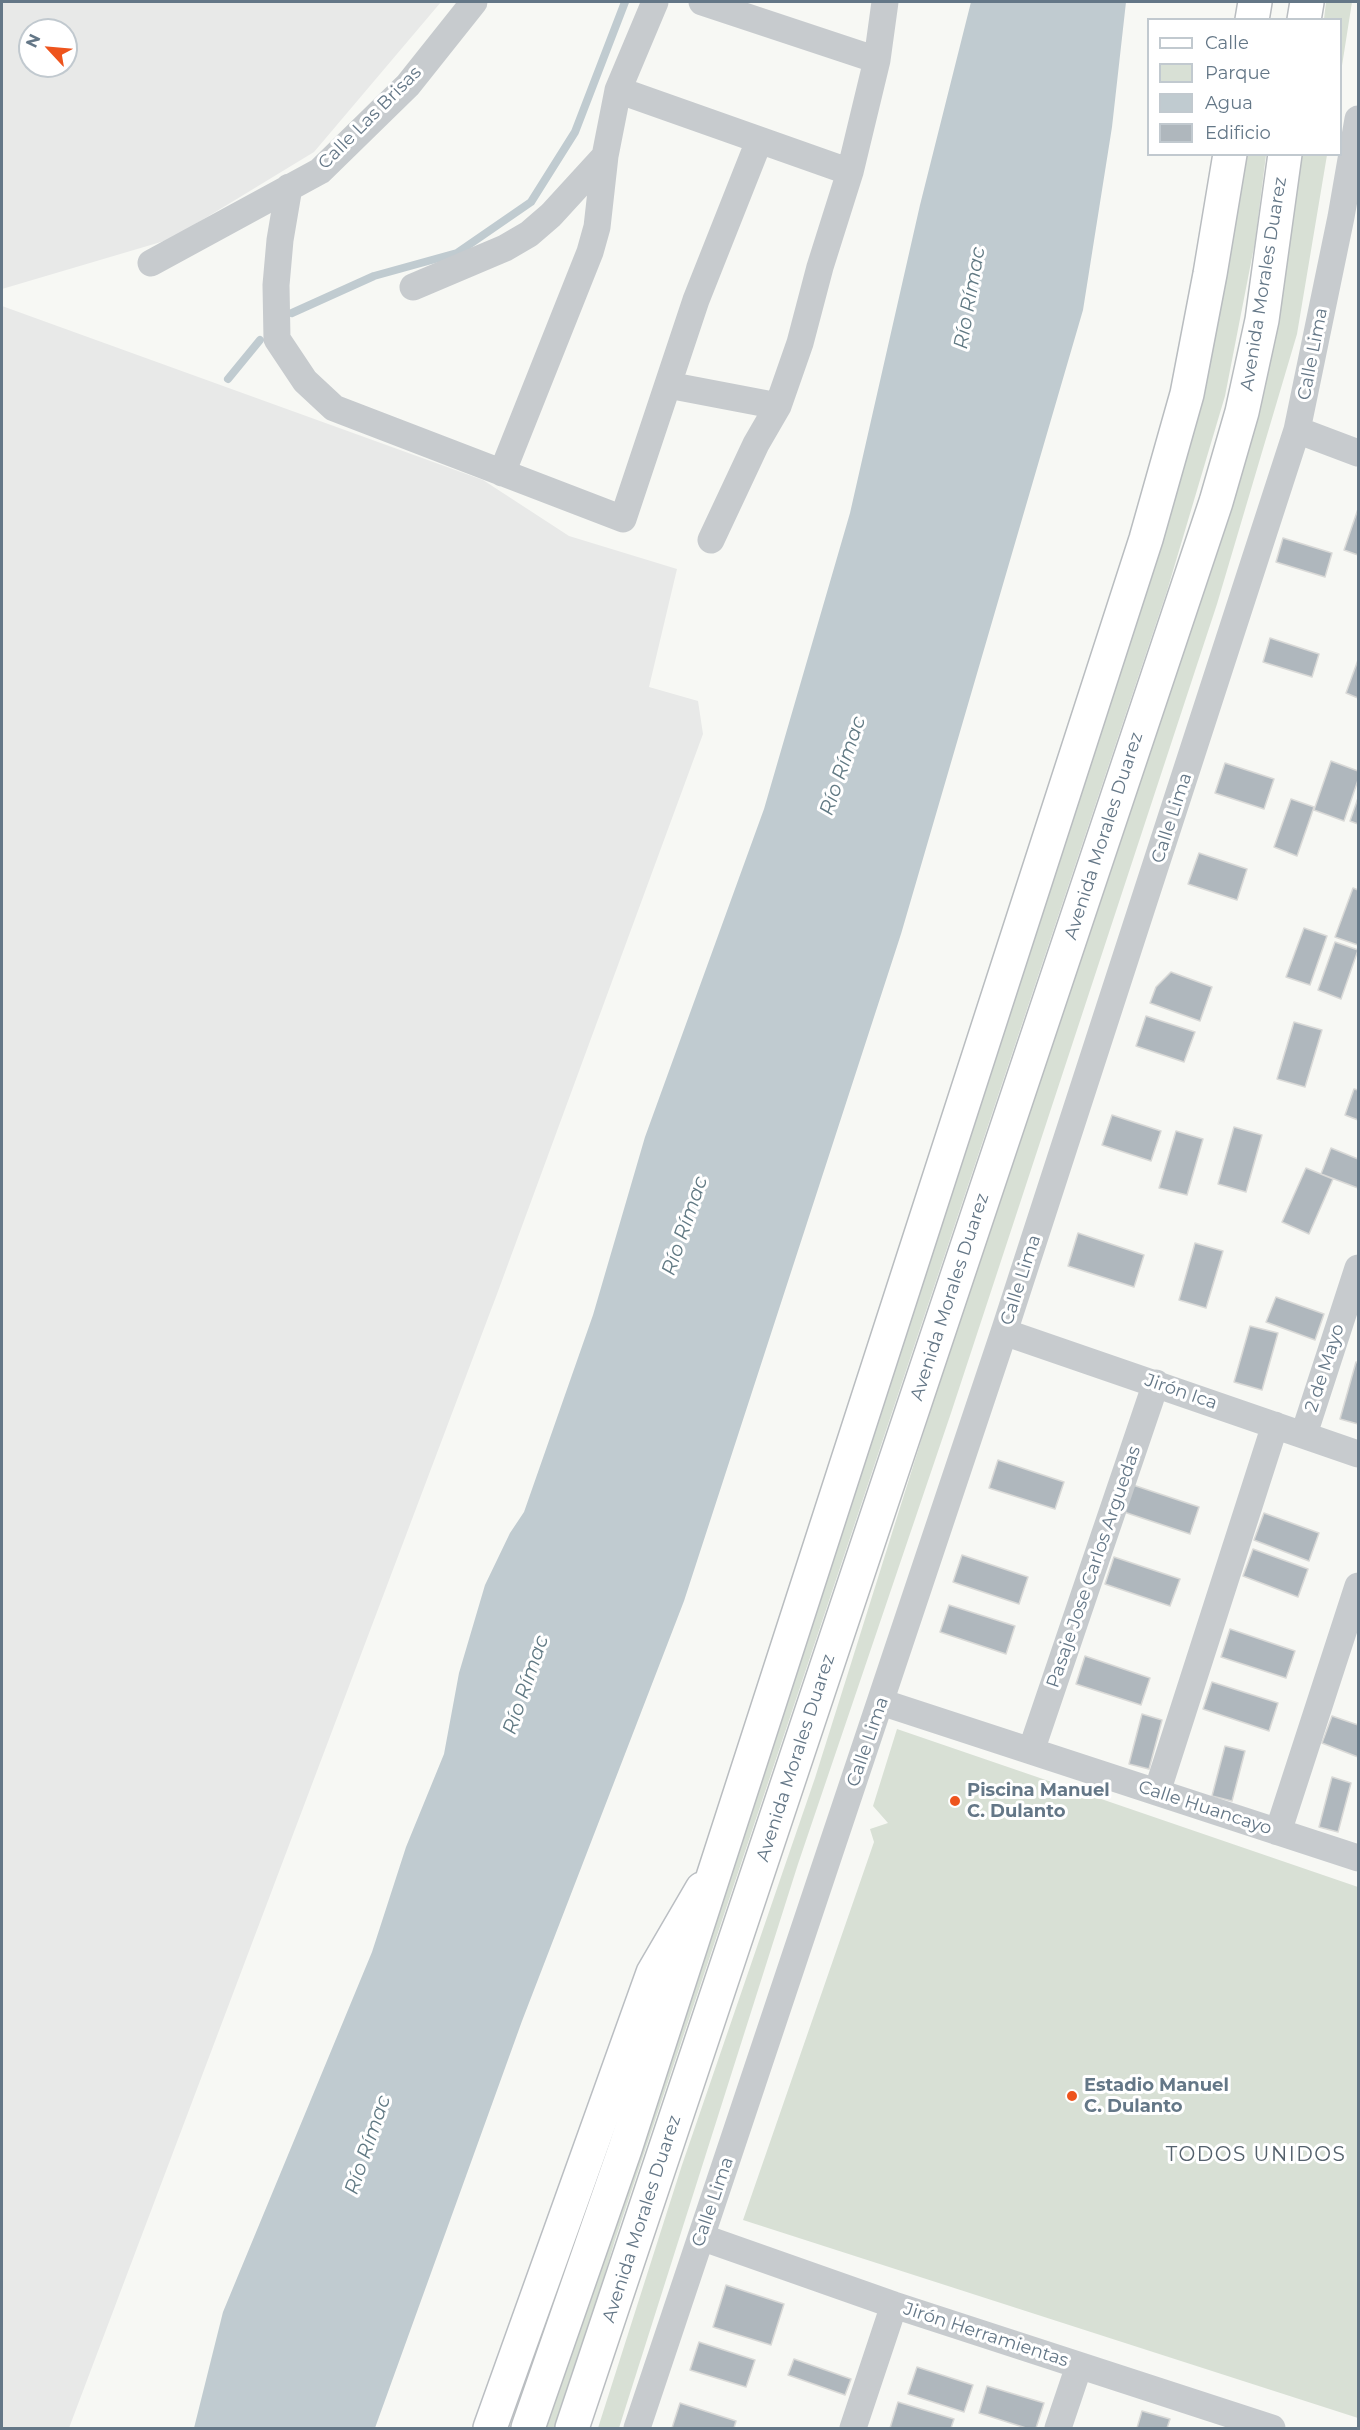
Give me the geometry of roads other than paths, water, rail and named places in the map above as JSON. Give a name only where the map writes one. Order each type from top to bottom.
[{"type":"main road","points":[[1252,18],[1255,2]]},
{"type":"main road","points":[[1304,18],[1307,2]]},
{"type":"main road","points":[[528,2428],[625,2149],[1161,488],[1195,355],[1230,156]]},
{"type":"main road","name":"Avenida Morales Duarez","points":[[572,2428],[1216,502],[1242,412],[1262,320],[1285,156]]},
{"type":"main road","points":[[490,2428],[653,1973],[718,1862]]},
{"type":"street","name":"Calle Las Brisas","points":[[151,263],[320,171],[408,85],[474,2]]},
{"type":"street","points":[[502,473],[590,252],[597,227],[605,156],[618,90],[656,2]]},
{"type":"street","points":[[702,2],[877,60]]},
{"type":"street","points":[[711,540],[756,444],[778,406],[800,343],[820,267],[850,172],[877,60],[885,2]]},
{"type":"street","points":[[618,90],[850,172]]},
{"type":"street","name":"Calle Lima","points":[[637,2428],[1004,1332],[1297,430],[1350,221],[1359,119]]},
{"type":"street","points":[[289,187],[280,240],[276,285],[277,339],[305,381],[334,408],[623,519],[716,246],[759,141]]},
{"type":"street","points":[[413,287],[505,248],[529,234],[605,156]]},
{"type":"street","points":[[668,385],[778,406]]},
{"type":"street","points":[[1297,430],[1359,453]]},
{"type":"street","name":"2 de Mayo","points":[[1304,1434],[1359,1268]]},
{"type":"street","name":"Jirón Ica","points":[[1004,1332],[1359,1454]]},
{"type":"street","name":"Pasaje Jose Carlos Arguedas","points":[[1031,1751],[1156,1383]]},
{"type":"street","points":[[1157,1792],[1275,1425]]},
{"type":"street","points":[[1278,1832],[1359,1586]]},
{"type":"street","name":"Calle Huancayo","points":[[881,1702],[1359,1858]]},
{"type":"street","name":"Jirón Herramientas","points":[[701,2236],[894,2305],[1272,2428]]},
{"type":"street","points":[[853,2428],[894,2305]]},
{"type":"street","points":[[1058,2428],[1079,2366]]},
{"type":"water","name":"Río Rímac","points":[[971,2],[1126,2],[1112,127],[1083,310],[901,934],[684,1601],[522,2021],[375,2428],[194,2428],[223,2312],[372,1952],[406,1847],[444,1754],[459,1673],[485,1585],[510,1533],[524,1512],[593,1315],[645,1137],[764,809],[850,513],[920,205]]},
{"type":"waterway","points":[[292,313],[374,276],[457,253],[531,202],[575,132],[625,2]]},
{"type":"waterway","points":[[228,379],[260,340]]},
{"type":"place","name":"Piscina Manuel C. Dulanto","points":[[955,1801]]},
{"type":"place","name":"Estadio Manuel C. Dulanto","points":[[1072,2096]]},
{"type":"district","name":"TODOS UNIDOS","points":[[1256,2155]]}]
